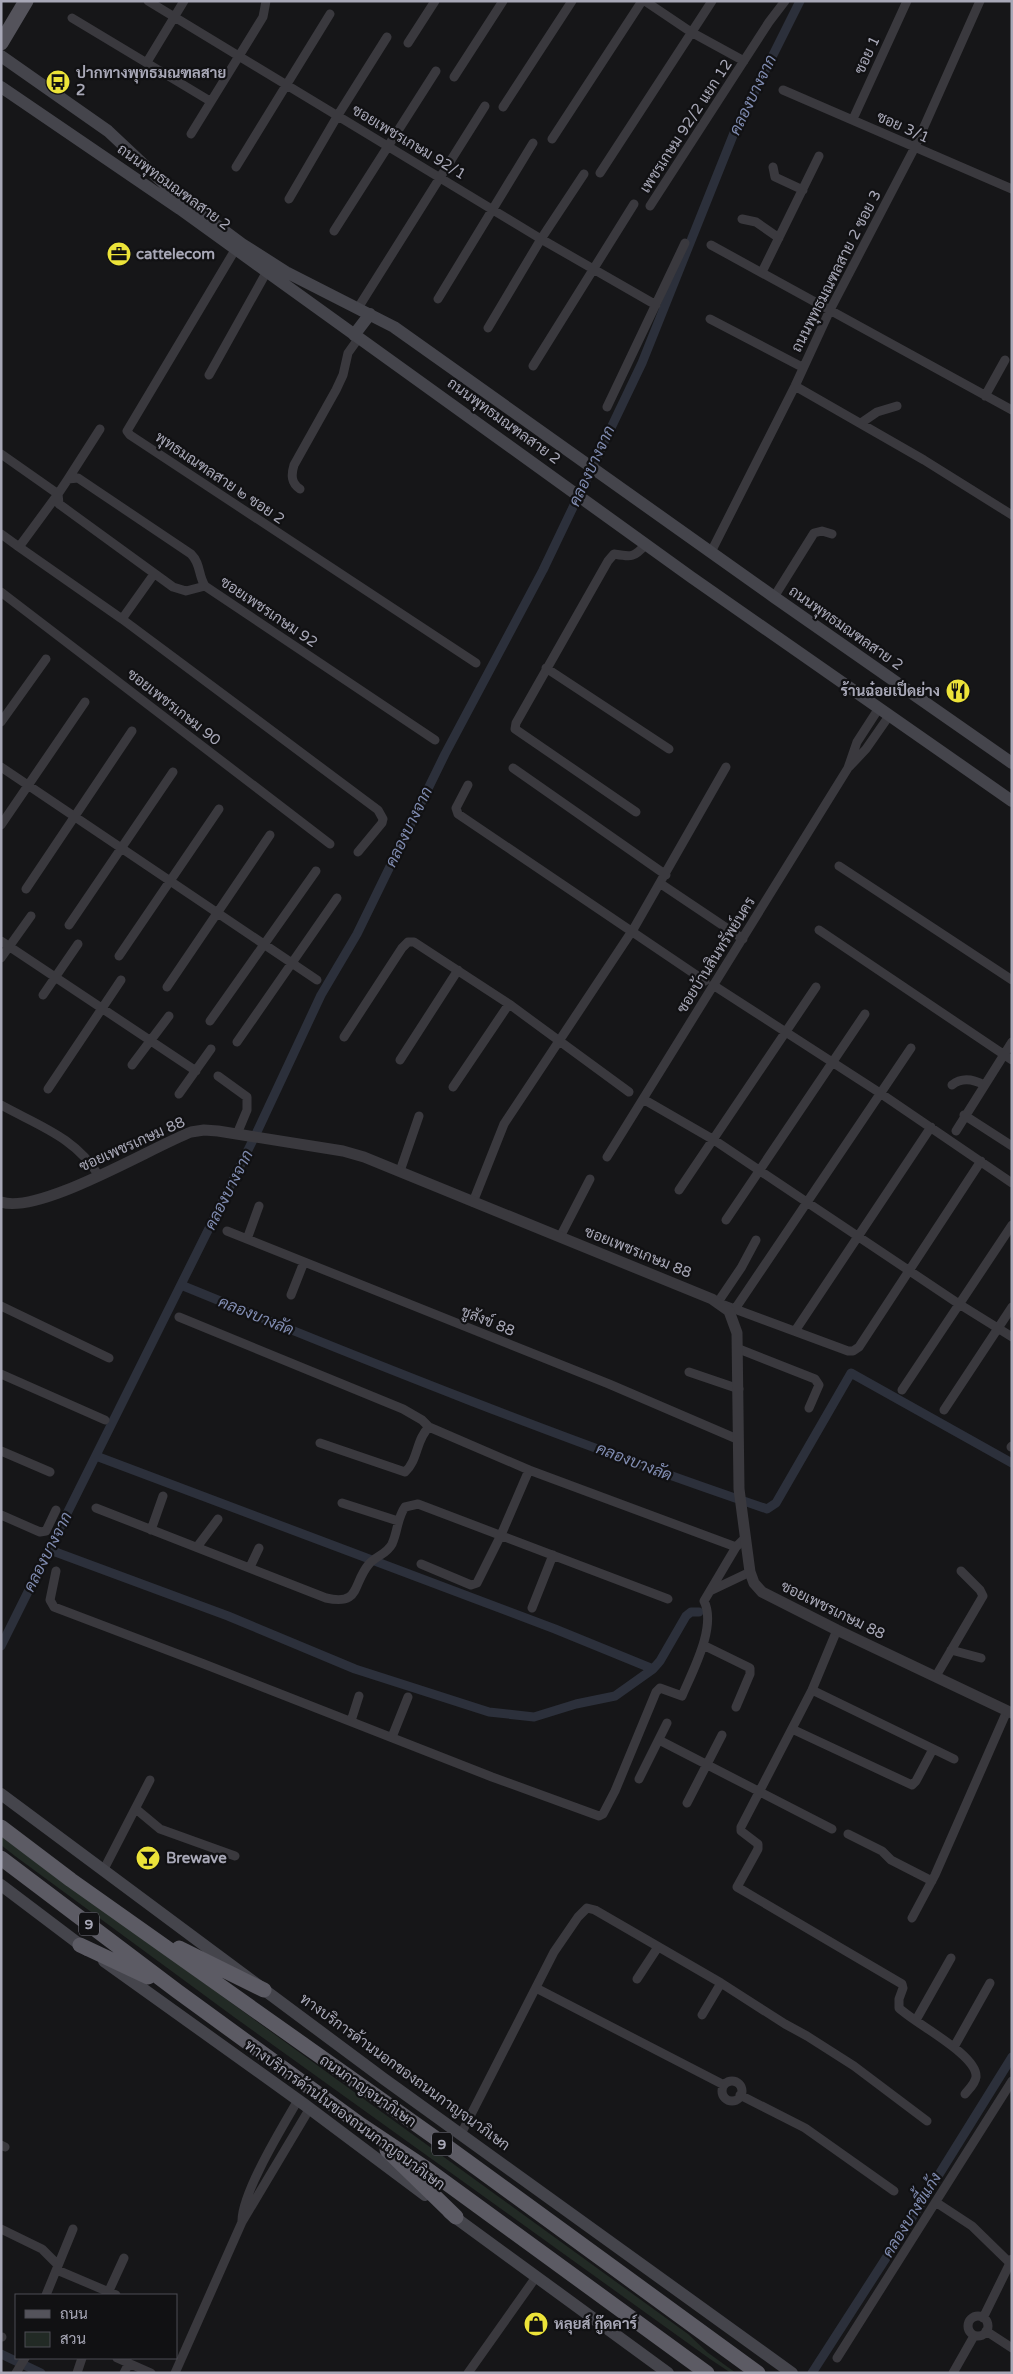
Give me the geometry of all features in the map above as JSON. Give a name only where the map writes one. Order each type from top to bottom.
[{"type":"highway","name":"ถนนกาญจนาภิเษก","points":[[1,1827],[71,1880],[441,2142],[758,2373]]},
{"type":"highway","name":"ถนนกาญจนาภิเษก","points":[[1,1858],[177,1991],[361,2125],[427,2169],[707,2373]]},
{"type":"highway","points":[[142,1929],[264,1990]]},
{"type":"highway","points":[[80,1945],[177,1991]]},
{"type":"highway","points":[[361,2125],[456,2217]]},
{"type":"main road","points":[[1,43],[26,1]]},
{"type":"main road","name":"ถนนพุทธมณฑลสาย 2","points":[[1,56],[108,131],[176,194],[242,244],[286,272],[394,328],[774,597],[1012,762]]},
{"type":"main road","name":"ถนนพุทธมณฑลสาย 2","points":[[1,86],[180,209],[266,273],[356,337],[411,373],[646,544],[1012,801]]},
{"type":"main road","points":[[356,337],[364,311]]},
{"type":"main road","name":"ทางบริการด้านนอกของถนนกาญจนาภิเษก","points":[[1,1794],[103,1872],[264,1990],[792,2373]]},
{"type":"main road","name":"ทางบริการด้านในของถนนกาญจนาภิเษก","points":[[1,1886],[80,1945],[310,2108],[668,2373]]},
{"type":"street","name":"ซอยเพชรเกษม 92/1","points":[[148,1],[542,239],[656,305]]},
{"type":"street","points":[[147,62],[184,1]]},
{"type":"street","points":[[408,43],[436,1]]},
{"type":"street","points":[[454,77],[503,1]]},
{"type":"street","points":[[503,107],[572,1]]},
{"type":"street","points":[[552,139],[644,1],[691,32],[744,61]]},
{"type":"street","points":[[600,173],[712,1]]},
{"type":"street","name":"เพชรเกษม 92/2 แยก 12","points":[[650,206],[785,1]]},
{"type":"street","name":"ซอย 1","points":[[853,119],[907,1]]},
{"type":"street","name":"ถนนพุทธมณฑลสาย 2 ซอย 3","points":[[711,552],[795,386],[802,366],[830,310],[914,147],[980,1]]},
{"type":"street","points":[[191,134],[263,17],[265,2]]},
{"type":"street","points":[[236,167],[330,14]]},
{"type":"street","points":[[72,18],[210,102]]},
{"type":"street","points":[[289,199],[338,115],[387,37]]},
{"type":"street","points":[[334,231],[436,71]]},
{"type":"street","name":"ซอย 3/1","points":[[783,90],[1012,189]]},
{"type":"street","points":[[364,311],[439,177],[485,106]]},
{"type":"street","points":[[438,299],[533,143]]},
{"type":"street","points":[[762,272],[819,156]]},
{"type":"street","points":[[773,167],[775,177],[803,190]]},
{"type":"street","points":[[488,328],[584,174]]},
{"type":"street","points":[[534,366],[593,267],[634,204]]},
{"type":"street","points":[[742,219],[756,222],[779,238]]},
{"type":"street","points":[[607,406],[685,243]]},
{"type":"street","points":[[711,245],[1012,410]]},
{"type":"street","name":"พุทธมณฑลสาย ๒ ซอย 2","points":[[235,250],[127,431],[130,435],[476,664]]},
{"type":"street","points":[[209,375],[266,273]]},
{"type":"street","points":[[710,319],[802,366]]},
{"type":"street","points":[[300,489],[293,481],[294,465],[336,390],[343,375],[348,353],[356,337]]},
{"type":"street","points":[[985,396],[1005,360]]},
{"type":"street","points":[[795,386],[924,460],[1012,515]]},
{"type":"street","points":[[861,424],[877,412],[897,406]]},
{"type":"street","points":[[19,547],[58,494],[100,429]]},
{"type":"street","points":[[1,454],[58,494],[59,504],[154,574],[173,586],[186,591],[205,586]]},
{"type":"street","name":"ซอยเพชรเกษม 92","points":[[68,479],[78,478],[84,481],[191,554],[200,566],[201,579],[205,586],[435,740]]},
{"type":"street","points":[[774,597],[814,533],[822,531],[832,534]]},
{"type":"street","points":[[1,534],[122,619],[378,810],[383,819],[382,823],[358,852]]},
{"type":"street","points":[[636,812],[514,729],[546,668],[608,560],[614,554],[626,557],[638,554],[646,544]]},
{"type":"street","points":[[122,619],[154,574]]},
{"type":"street","name":"ซอยเพชรเกษม 90","points":[[1,592],[330,844]]},
{"type":"street","points":[[1,722],[46,659]]},
{"type":"street","points":[[546,668],[670,749]]},
{"type":"street","points":[[1,824],[85,702]]},
{"type":"street","points":[[848,768],[858,742],[884,712]]},
{"type":"street","points":[[848,768],[866,749],[884,712]]},
{"type":"street","points":[[26,889],[132,731]]},
{"type":"street","points":[[1,767],[317,980]]},
{"type":"street","points":[[473,1202],[504,1124],[661,884],[726,767]]},
{"type":"street","points":[[513,768],[666,875]]},
{"type":"street","name":"ซอยบ้านสินทรัพย์นคร","points":[[607,1157],[709,983],[743,939],[848,768]]},
{"type":"street","points":[[69,925],[173,772]]},
{"type":"street","points":[[468,785],[456,808],[458,814],[631,932],[834,1062],[1012,1182]]},
{"type":"street","points":[[119,956],[219,809]]},
{"type":"street","points":[[167,986],[270,835]]},
{"type":"street","points":[[839,866],[1012,980]]},
{"type":"street","points":[[210,1021],[316,871]]},
{"type":"street","points":[[661,884],[743,939]]},
{"type":"street","points":[[237,1042],[337,898]]},
{"type":"street","points":[[1,958],[5,944],[31,916]]},
{"type":"street","points":[[819,930],[1008,1057]]},
{"type":"street","points":[[344,1037],[408,942],[414,942],[509,1004],[629,1092]]},
{"type":"street","points":[[5,944],[103,1007],[196,1071]]},
{"type":"street","points":[[43,996],[78,944]]},
{"type":"street","points":[[400,1060],[458,970]]},
{"type":"street","points":[[48,1090],[121,980]]},
{"type":"street","points":[[679,1190],[816,987]]},
{"type":"street","points":[[453,1087],[509,1004]]},
{"type":"street","points":[[726,1220],[865,1014]]},
{"type":"street","points":[[132,1065],[169,1016]]},
{"type":"street","points":[[956,1131],[984,1085],[1008,1057],[1012,1042]]},
{"type":"street","points":[[735,1309],[911,1048]]},
{"type":"street","points":[[179,1094],[211,1049]]},
{"type":"street","points":[[218,1076],[247,1097],[247,1110],[242,1135]]},
{"type":"street","points":[[952,1085],[958,1080],[970,1080],[984,1085]]},
{"type":"street","points":[[643,1098],[714,1140],[959,1304],[1012,1337]]},
{"type":"street","points":[[1,1105],[56,1132],[87,1159],[99,1176]]},
{"type":"street","points":[[964,1115],[1012,1146]]},
{"type":"street","points":[[400,1171],[419,1116]]},
{"type":"street","points":[[795,1330],[930,1127]]},
{"type":"street","name":"ซอยเพชรเกษม 88","points":[[2,1203],[22,1205],[99,1176],[191,1132],[204,1130],[266,1138],[343,1151],[400,1171],[720,1303],[729,1311],[734,1321],[739,1349],[739,1489],[744,1538],[750,1572],[754,1583],[762,1592],[1010,1712]]},
{"type":"street","points":[[756,1240],[720,1303],[848,1351],[853,1351],[859,1346],[981,1161]]},
{"type":"street","points":[[560,1237],[590,1178]]},
{"type":"street","points":[[247,1239],[259,1206]]},
{"type":"street","points":[[902,1390],[1012,1225]]},
{"type":"street","name":"ชูสังข์ 88","points":[[227,1231],[609,1384],[738,1439]]},
{"type":"street","points":[[290,1295],[304,1262]]},
{"type":"street","points":[[1,1306],[108,1358]]},
{"type":"street","points":[[944,1410],[1012,1307]]},
{"type":"street","points":[[179,1317],[403,1409],[422,1420],[429,1427],[529,1470],[736,1547]]},
{"type":"street","points":[[739,1349],[815,1379],[819,1385],[810,1408]]},
{"type":"street","points":[[689,1372],[739,1388]]},
{"type":"street","points":[[1,1374],[105,1420]]},
{"type":"street","points":[[320,1443],[405,1472],[410,1467],[422,1435],[429,1427]]},
{"type":"street","points":[[1,1451],[50,1472]]},
{"type":"street","points":[[421,1564],[474,1585],[501,1535],[529,1470]]},
{"type":"street","points":[[151,1530],[163,1496]]},
{"type":"street","points":[[342,1503],[398,1521]]},
{"type":"street","points":[[96,1508],[326,1598],[340,1601],[351,1596],[372,1561],[391,1546],[398,1521],[405,1507],[418,1504],[668,1599]]},
{"type":"street","points":[[1,1515],[40,1532],[46,1530],[56,1510]]},
{"type":"street","points":[[197,1547],[218,1520]]},
{"type":"street","points":[[56,1571],[50,1600],[54,1608],[492,1777],[599,1816],[603,1814],[615,1791],[656,1692],[660,1688],[682,1696],[703,1645],[708,1618],[708,1608],[704,1601],[736,1547],[744,1538]]},
{"type":"street","points":[[250,1567],[258,1548]]},
{"type":"street","points":[[532,1608],[553,1555]]},
{"type":"street","points":[[936,1676],[983,1596],[980,1590],[961,1571]]},
{"type":"street","points":[[710,1592],[750,1572]]},
{"type":"street","points":[[838,1630],[812,1690],[741,1826],[742,1831],[758,1844],[758,1849],[737,1888],[902,1984],[904,1988],[899,1999],[899,2008],[954,2047],[967,2060],[976,2076],[965,2094]]},
{"type":"street","points":[[703,1645],[750,1668],[750,1674],[736,1707]]},
{"type":"street","points":[[951,1650],[981,1658]]},
{"type":"street","points":[[812,1690],[954,1759]]},
{"type":"street","points":[[351,1722],[359,1696]]},
{"type":"street","points":[[392,1738],[408,1697]]},
{"type":"street","points":[[912,1918],[932,1882],[1010,1712]]},
{"type":"street","points":[[639,1780],[667,1723]]},
{"type":"street","points":[[792,1729],[912,1785],[933,1749]]},
{"type":"street","points":[[687,1803],[722,1735]]},
{"type":"street","points":[[659,1740],[832,1829]]},
{"type":"street","points":[[103,1872],[150,1780]]},
{"type":"street","points":[[136,1809],[160,1830],[235,1856]]},
{"type":"street","points":[[848,1834],[882,1851],[891,1860],[932,1882]]},
{"type":"street","points":[[461,2134],[554,1952],[578,1917],[587,1908],[595,1910],[721,1983],[854,2066],[927,2121]]},
{"type":"street","points":[[637,1979],[658,1946]]},
{"type":"street","points":[[916,2020],[951,1958]]},
{"type":"street","points":[[702,2015],[721,1983]]},
{"type":"street","points":[[954,2047],[990,1983]]},
{"type":"street","points":[[536,1988],[724,2085]]},
{"type":"street","points":[[837,2358],[1012,2081]]},
{"type":"street","points":[[729,2082],[736,2082],[740,2087],[740,2095],[734,2100],[725,2099],[722,2090],[724,2085],[729,2082]]},
{"type":"street","points":[[740,2095],[809,2131],[894,2191]]},
{"type":"street","points":[[242,2222],[241,2213],[259,2172],[298,2100]]},
{"type":"street","points":[[175,2373],[242,2222],[310,2108]]},
{"type":"street","points":[[937,2202],[972,2226],[1011,2261],[983,2318]]},
{"type":"street","points":[[1,2229],[42,2248],[58,2268],[111,2294],[124,2258]]},
{"type":"street","points":[[46,2294],[74,2229]]},
{"type":"street","points":[[468,2373],[536,2277]]},
{"type":"street","points":[[976,2317],[983,2318],[987,2323],[986,2331],[981,2336],[974,2336],[969,2331],[970,2320],[976,2317]]},
{"type":"street","points":[[986,2331],[1012,2348]]},
{"type":"street","points":[[953,2373],[974,2336]]},
{"type":"street","points":[[77,2373],[82,2359]]},
{"type":"street","points":[[119,2359],[151,2373]]},
{"type":"street","points":[[16,2373],[23,2361]]},
{"type":"street","points":[[124,2373],[129,2363]]},
{"type":"green space","points":[[1,1836],[688,2334],[707,2352],[736,2373],[731,2373],[710,2359],[234,2017],[15,1856],[1,1845]]},
{"type":"waterway","name":"คลองบางจาก","points":[[1,1646],[255,1136],[321,995],[357,934],[445,754],[543,570],[642,363],[734,133],[800,1]]},
{"type":"waterway","name":"คลองบางลัด","points":[[181,1285],[472,1402],[619,1457],[767,1509],[776,1503],[851,1373],[1012,1463]]},
{"type":"waterway","points":[[96,1456],[555,1629],[653,1669],[660,1661],[686,1616],[691,1612],[699,1612]]},
{"type":"waterway","points":[[50,1550],[228,1616],[355,1669],[489,1712],[534,1717],[576,1704],[615,1696],[653,1669]]},
{"type":"waterway","name":"คลองบางขี้แก้ง","points":[[812,2373],[1012,2057]]},
{"type":"waterway","points":[[1,2354],[41,2373]]},
{"type":"place","name":"ปากทางพุทธมณฑลสาย 2","points":[[58,82]]},
{"type":"place","name":"cattelecom","points":[[119,254]]},
{"type":"place","name":"ร้านฉ๋อยเป็ดย่าง","points":[[958,691]]},
{"type":"place","name":"Brewave","points":[[148,1858]]},
{"type":"place","name":"หลุยส์ กู๊ดคาร์","points":[[536,2324]]}]
